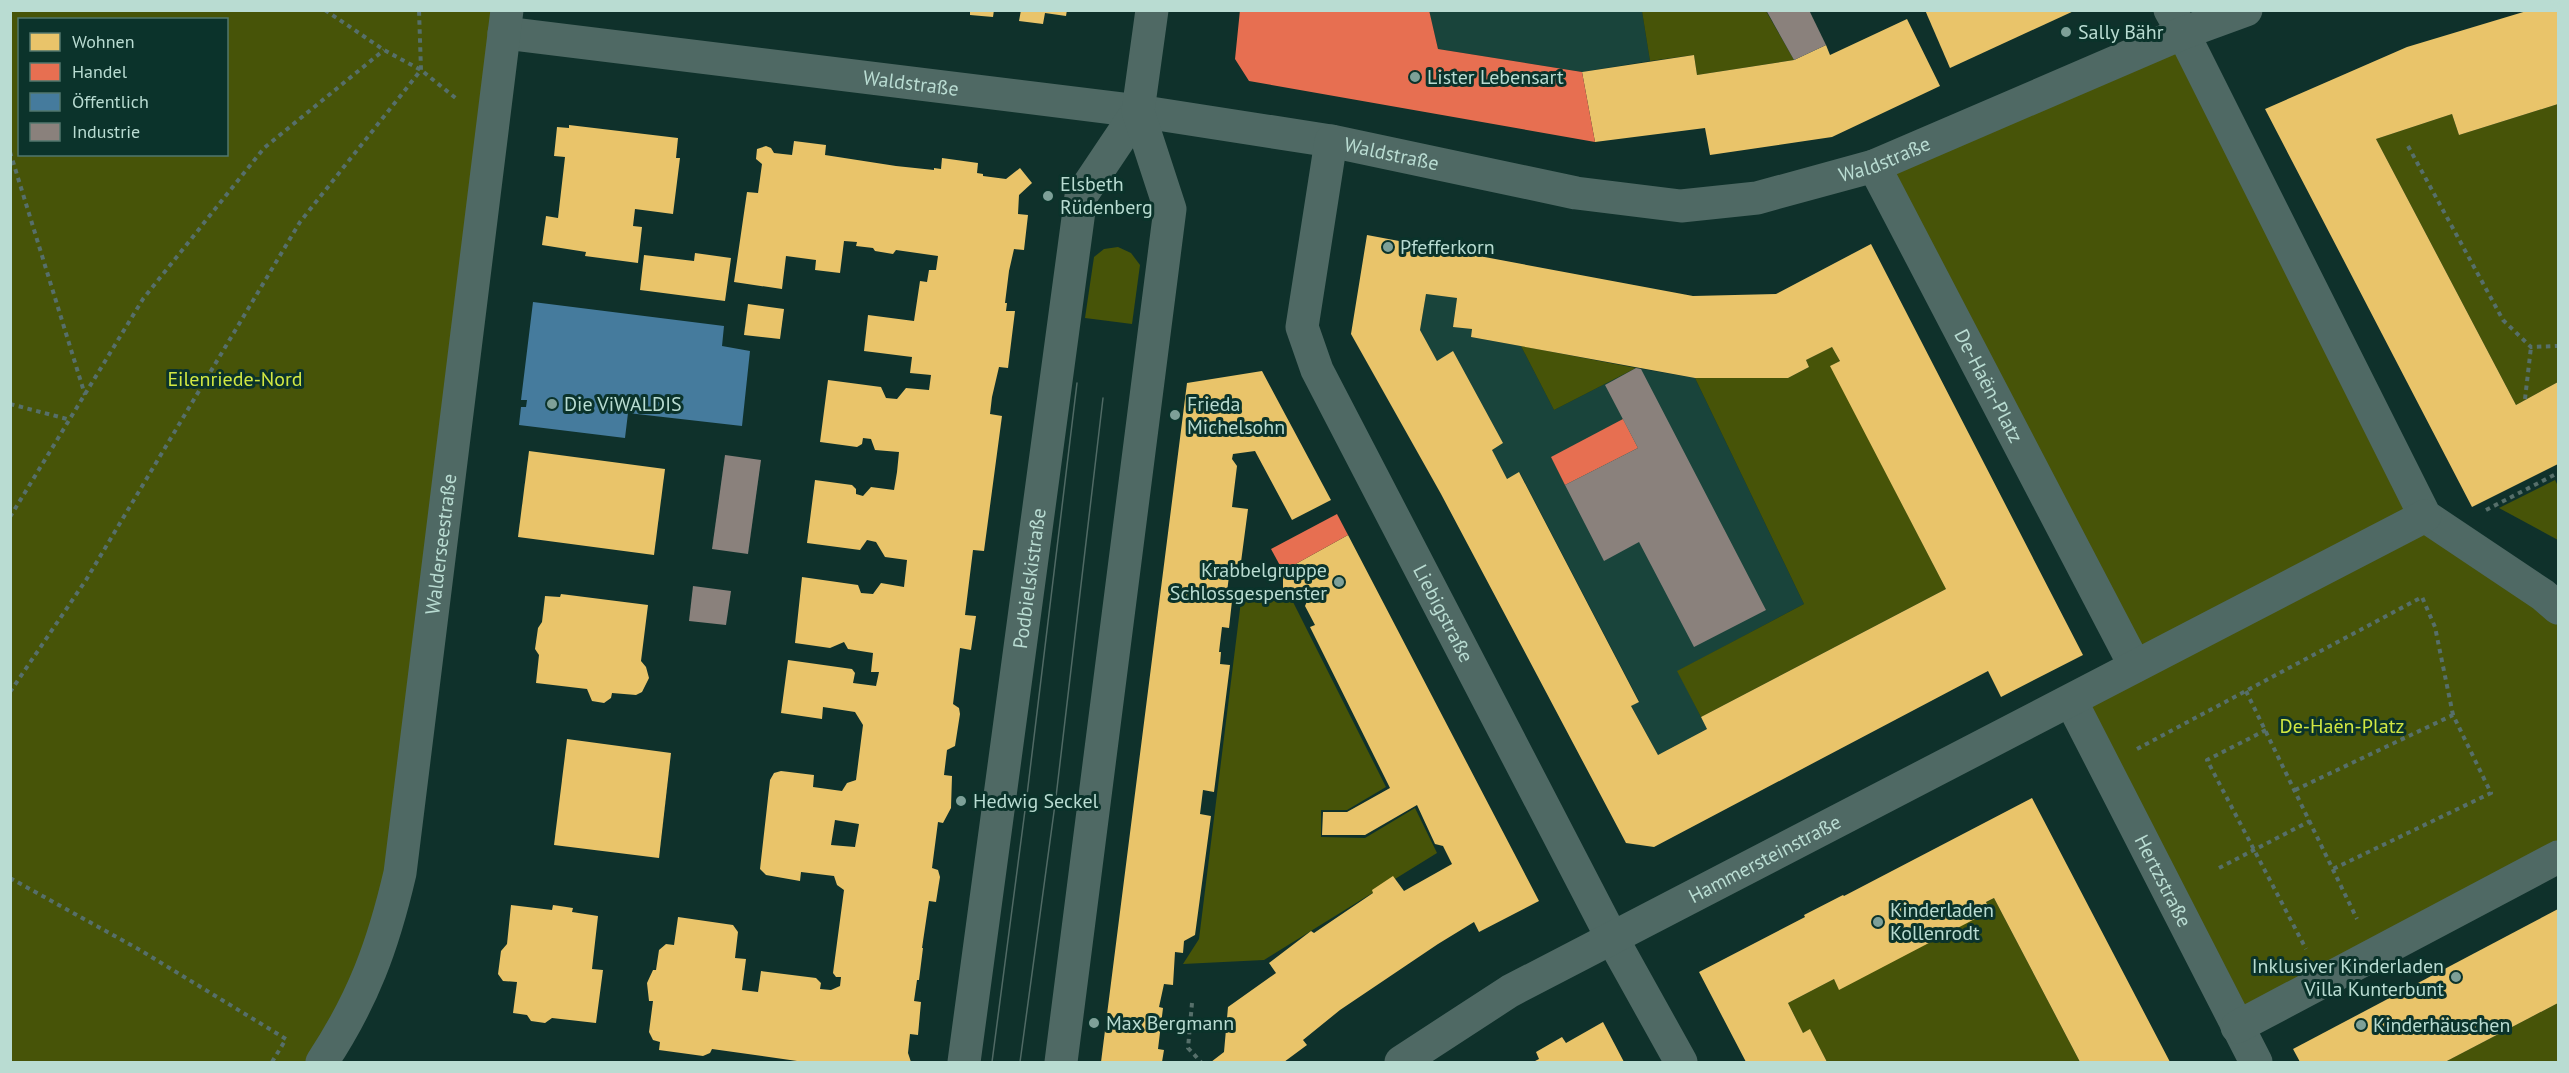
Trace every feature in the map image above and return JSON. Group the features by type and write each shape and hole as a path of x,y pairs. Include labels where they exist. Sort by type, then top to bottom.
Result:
{"street":[{"name":"Podbielskistraße","path":"964,1062 1081,196 1138,111 1152,10"},
{"name":"Waldstraße","path":"505,22 1138,111 1331,141 1576,193 1681,206 1757,198 1874,166 2176,22 2246,10"},
{"name":"Walderseestraße","path":"333,1059 366,985 386,931 400,873 505,22"},
{"path":"2176,22 2435,524 2559,608"},
{"name":"Podbielskistraße","path":"1061,1062 1170,209 1138,111"},
{"name":"Liebigstraße","path":"1331,141 1302,327 1317,370 1612,938 1681,1062"},
{"name":"De-Haën-Platz","path":"1874,166 2135,666"},
{"path":"2135,666 2435,524"},
{"name":"Hammersteinstraße","path":"1401,1062 1510,991 2135,666"},
{"name":"Hertzstraße","path":"2071,701 2256,1062"},
{"path":"2237,1027 2559,856"}],"path":[{"path":"325,10 384,50 421,70 462,103 493,108"},
{"path":"10,692 86,580 300,222 421,70 419,10"},
{"path":"10,517 143,299 264,148 384,50"},
{"path":"2408,146 2503,320 2531,347 2559,346"},
{"path":"10,152 85,395"},
{"path":"2525,399 2531,347"},
{"path":"10,404 71,420"},
{"path":"2435,524 2559,473"},
{"path":"2104,766 2422,597 2435,627 2453,715 2491,793 2333,869"},
{"path":"2246,691 2373,955"},
{"path":"2295,790 2453,715"},
{"path":"2266,730 2208,760 2322,982"},
{"path":"2219,868 2310,821"},
{"path":"10,878 140,950 286,1039 272,1062"},
{"path":"1192,1003 1188,1048 1201,1062"}],"shaded area":[{"path":"1429,11 1642,11 1650,61 1582,72 1438,49"},
{"path":"1426,294 1457,298 1453,326 1472,329 1471,337 1521,346 1554,410 1636,368 1695,378 1804,604 1678,671 1707,729 1658,755 1631,706 1639,701 1520,473 1507,479 1492,450 1503,443 1437,361 1420,330"}],"green space":[{"name":"Eilenriede-Nord","path":"10,11 507,11 400,873 322,1062 11,1062"},
{"path":"1642,11 1766,11 1794,60 1697,75 1694,55 1650,61"},
{"name":"De-Haën-Platz","path":"2183,33 2425,516 2558,608 2558,857 2237,1027 2071,701 2135,666 1874,166"},
{"path":"2558,104 2558,382 2516,405 2376,139 2452,114 2459,135"},
{"path":"1118,247 1131,253 1140,265 1132,324 1085,318 1094,257 1104,249"},
{"path":"1521,346 1636,368 1554,410"},
{"path":"1832,347 1840,361 1831,366 1946,589 1701,717 1677,671 1804,604 1695,378 1788,378 1809,367 1806,360"},
{"path":"2555,480 2558,486 2558,540 2499,508"},
{"path":"1242,593 1291,598 1386,787 1347,810 1321,810 1321,837 1365,838 1415,808 1437,853 1264,960 1183,964 1199,939"},
{"path":"1994,898 2080,1062 1827,1062 1810,1030 1803,1033 1788,1003 1834,979 1839,989"},
{"path":"2558,1003 2558,1062 2445,1062"}],"building: Wohnen":[{"path":"970,10 994,10 993,17 970,15"},
{"path":"1021,10 1067,10 1066,16 1045,13 1043,24 1019,21"},
{"path":"1925,10 2076,10 1950,68"},
{"path":"2530,10 2558,10 2558,104 2459,135 2452,114 2376,139 2516,405 2558,382 2558,464 2472,507 2265,109 2407,47"},
{"path":"1907,19 1940,86 1832,137 1710,155 1705,128 1595,142 1582,72 1694,55 1697,75 1794,60 1826,45 1830,55"},
{"path":"569,125 678,138 676,158 680,158 673,214 635,209 633,226 642,227 638,263 585,256 586,252 542,245 546,216 558,218 565,157 554,156 557,127 569,128"},
{"path":"794,141 826,145 825,155 896,166 941,169 942,158 978,163 977,173 1006,179 1020,168 1032,183 1019,195 1018,214 1028,215 1024,250 1014,249 1009,271 1006,311 1015,311 1008,368 999,367 992,397 990,414 1002,416 984,551 973,550 965,615 976,616 971,650 960,648 953,704 959,708 960,714 955,746 947,750 944,775 952,776 951,808 943,823 938,822 932,868 938,870 940,877 936,902 929,901 919,980 917,980 914,1001 921,1002 918,1035 910,1034 908,1053 911,1062 797,1061 712,1049 710,1053 703,1056 659,1050 660,1042 653,1040 649,1032 653,1001 649,1001 647,983 653,970 656,970 659,950 666,944 674,945 678,917 733,925 738,932 735,958 746,959 742,990 758,992 761,971 816,978 821,983 820,989 831,990 840,986 841,977 836,977 833,973 844,890 837,885 834,876 801,872 800,881 766,875 760,869 770,780 774,773 781,771 814,775 813,787 842,791 847,783 856,780 863,725 855,712 823,707 822,719 781,713 788,660 852,669 855,673 853,683 876,686 879,672 871,672 873,653 848,649 844,642 830,648 795,643 802,577 858,585 861,593 873,594 881,583 904,587 907,560 885,557 876,542 867,540 860,550 807,543 815,480 852,485 856,489 856,494 863,496 871,487 894,490 897,472 899,452 875,450 871,439 863,438 862,444 857,447 820,442 828,380 881,387 886,398 897,399 906,388 929,390 931,375 910,373 912,357 864,351 868,315 914,321 920,281 927,282 929,270 936,270 938,256 896,250 893,254 856,246 857,242 844,241 840,273 815,270 816,260 786,256 782,289 734,282 747,192 758,193 762,164 756,159 757,149 766,146 774,153 792,155","holes":["835,820 859,824 855,847 831,845"]},
{"path":"1367,235 1693,296 1776,294 1871,244 2083,655 2001,697 1988,671 1654,847 1626,843 1441,494 1351,334","holes":["1426,294 1457,298 1453,327 1472,329 1471,337 1695,378 1788,378 1809,367 1806,360 1832,347 1840,361 1830,366 1946,589 1701,717 1707,729 1658,755 1631,706 1639,702 1519,472 1507,479 1492,450 1503,443 1453,351 1437,361 1420,330"]},
{"path":"695,253 731,258 725,301 640,290 644,255 694,261"},
{"path":"748,304 784,309 780,339 744,335"},
{"path":"1262,371 1331,500 1292,520 1255,451 1233,454 1232,459 1237,466 1232,507 1248,509 1241,562 1238,561 1235,577 1229,576 1226,600 1232,601 1229,628 1222,627 1220,664 1230,665 1214,792 1203,790 1200,814 1211,816 1195,935 1184,941 1183,953 1175,952 1173,985 1164,984 1159,1007 1163,1008 1158,1049 1164,1050 1162,1062 1101,1062 1187,383"},
{"path":"529,451 665,469 654,555 518,537"},
{"path":"1348,535 1539,901 1479,932 1474,922 1438,944 1340,1010 1303,1040 1307,1045 1284,1062 1211,1062 1224,1052 1228,1007 1276,973 1269,963 1311,931 1314,933 1373,893 1372,890 1393,876 1404,891 1452,864 1443,846 1435,844 1417,805 1365,835 1322,835 1323,812 1347,812 1390,788 1310,627 1315,625 1305,606 1308,599 1304,591 1283,592 1283,571"},
{"path":"561,594 648,605 641,661 646,667 649,678 642,692 636,695 612,693 611,698 604,703 592,701 587,689 536,683 539,655 535,649 538,628 542,622 545,596 560,597"},
{"path":"567,739 671,753 659,858 554,845"},
{"path":"2032,798 2170,1062 2080,1062 1994,898 1986,902 1990,911 1839,990 1834,979 1788,1003 1803,1033 1810,1029 1827,1062 1746,1062 1699,972 1805,917 1804,915"},
{"path":"511,905 552,910 553,905 573,908 572,912 598,916 592,969 603,970 596,1023 552,1018 545,1023 531,1021 527,1015 513,1013 517,982 503,981 498,974 501,951 507,944"},
{"path":"2558,909 2558,1003 2445,1062 2300,1062 2293,1049"},
{"path":"1603,1022 1624,1062 1533,1062 1539,1059 1536,1052 1562,1037 1566,1043"}],"building: Handel":[{"name":"Lister Lebensart","path":"1240,10 1429,10 1438,49 1582,72 1595,142 1249,81 1235,59"},
{"path":"1623,419 1638,448 1565,485 1551,457"},
{"path":"1337,514 1348,535 1283,571 1271,549"}],"building: Öffentlich":[{"path":"533,302 724,326 722,346 750,351 742,426 628,413 625,438 519,425 521,407 526,407 527,400 521,400"}],"building: Industrie":[{"path":"1766,10 1809,10 1826,45 1794,60"},
{"path":"1636,368 1641,369 1766,610 1694,647 1639,542 1604,561 1565,485 1638,448 1605,385"},
{"path":"725,455 761,460 748,554 712,549"},
{"path":"693,586 731,591 726,625 689,621"}],"tram line":[{"path":"992,1062 1077,383"},
{"path":"1020,1062 1056,797 1103,398"}],"place":[{"name":"Sally Bähr","path":"2066,32"},
{"name":"Lister Lebensart","path":"1415,77"},
{"name":"Elsbeth Rüdenberg","path":"1048,196"},
{"name":"Pfefferkorn","path":"1388,247"},
{"name":"Die ViWALDIS","path":"552,404"},
{"name":"Frieda Michelsohn","path":"1175,415"},
{"name":"Krabbelgruppe Schlossgespenster","path":"1339,582"},
{"name":"Hedwig Seckel","path":"961,801"},
{"name":"Kinderladen Kollenrodt","path":"1878,922"},
{"name":"Inklusiver Kinderladen Villa Kunterbunt","path":"2456,977"},
{"name":"Max Bergmann","path":"1094,1023"},
{"name":"Kinderhäuschen","path":"2361,1025"}]}
